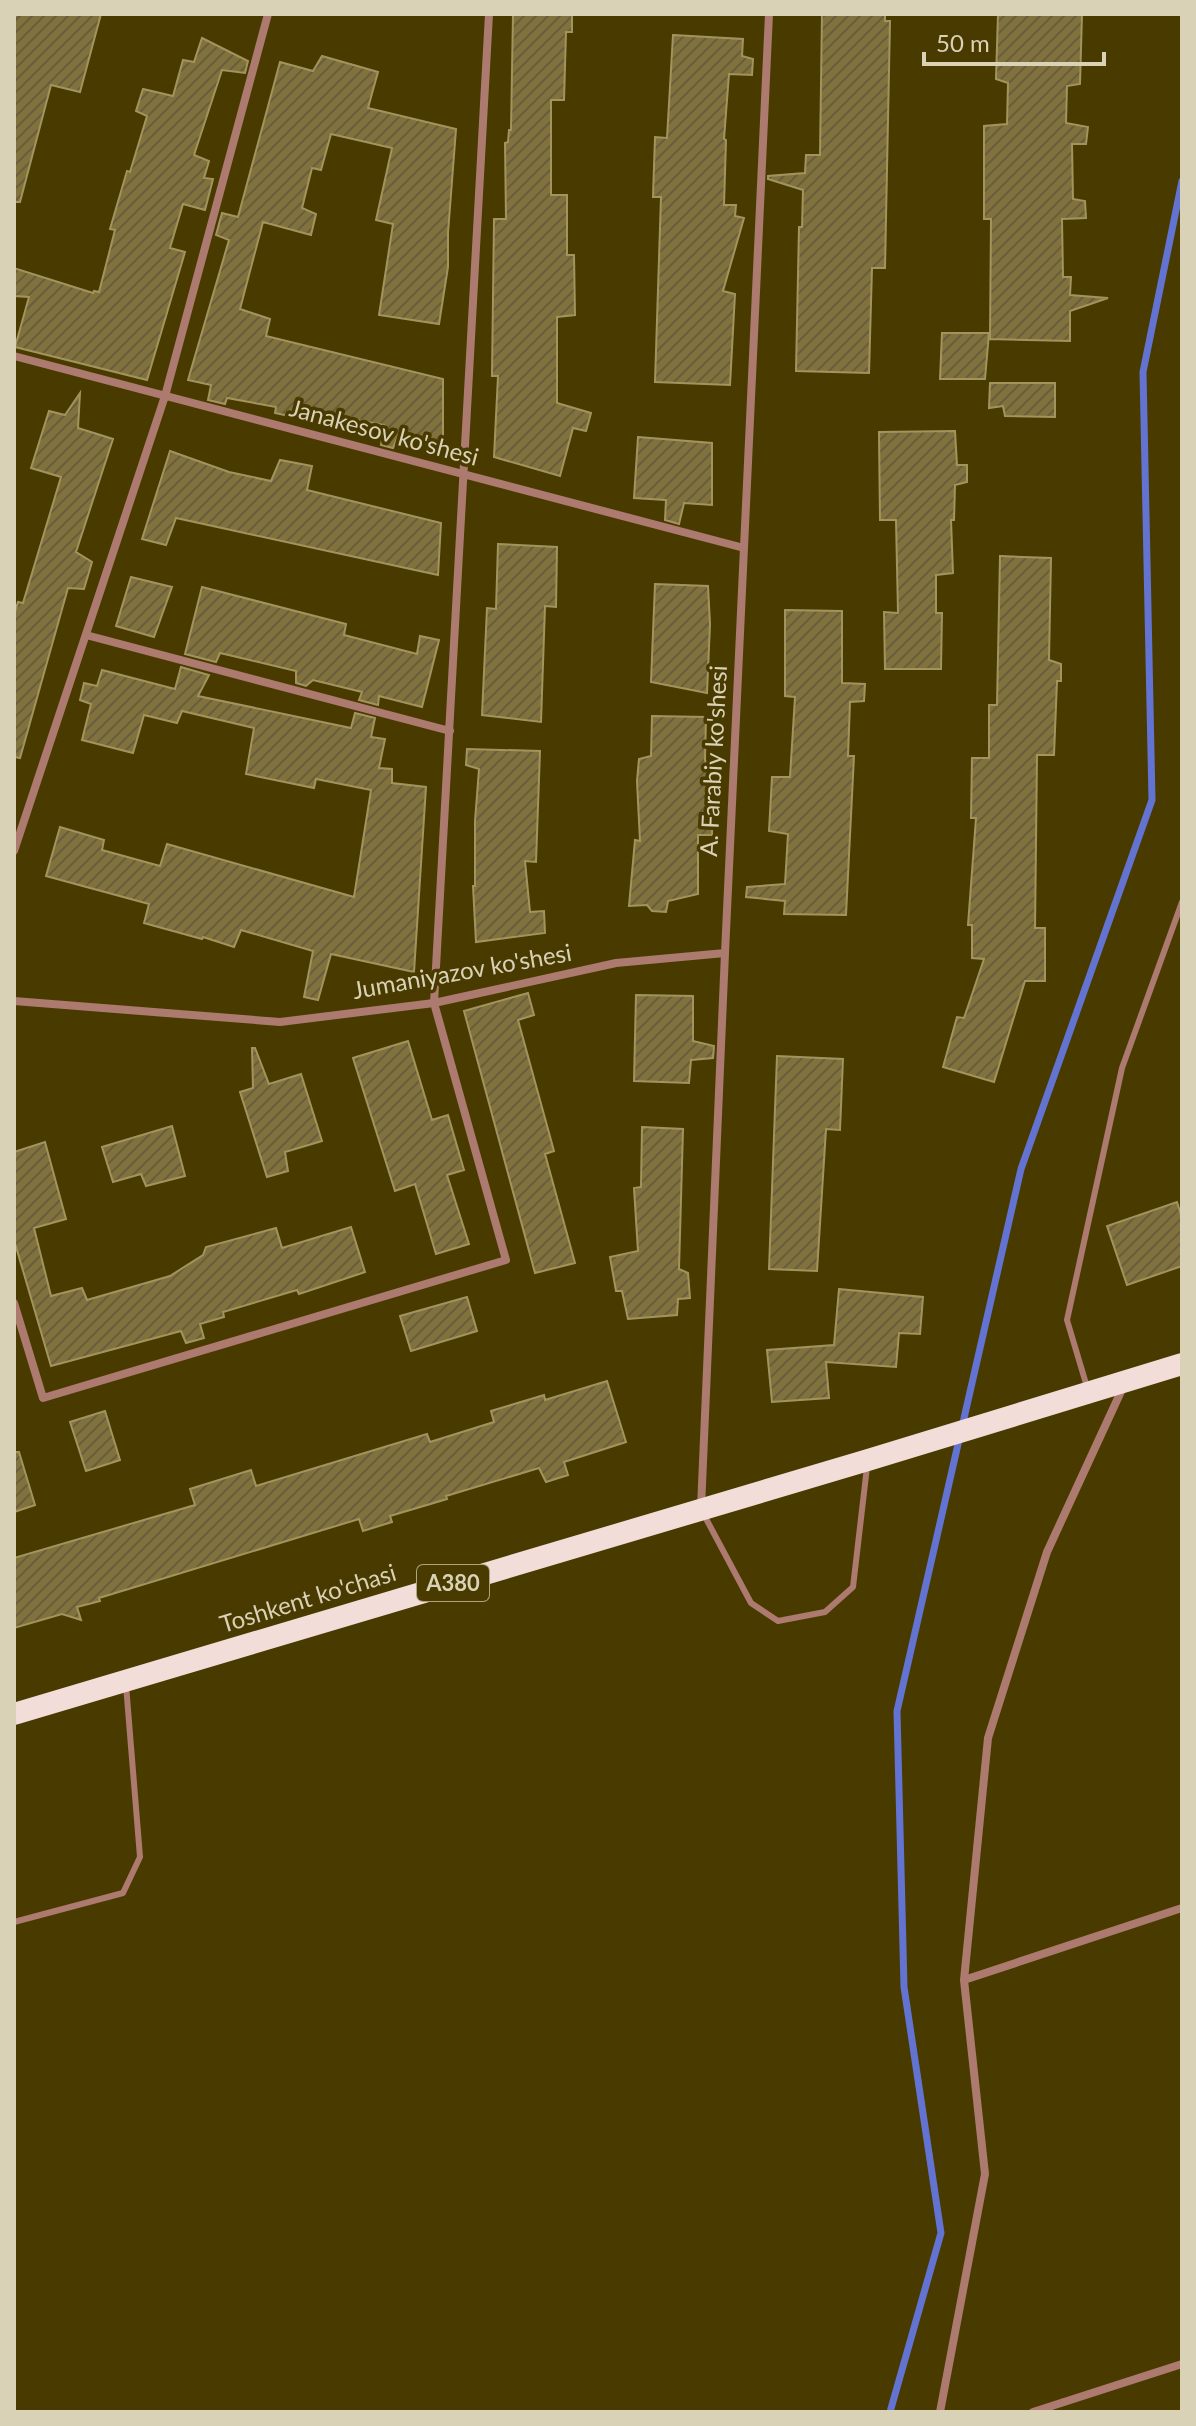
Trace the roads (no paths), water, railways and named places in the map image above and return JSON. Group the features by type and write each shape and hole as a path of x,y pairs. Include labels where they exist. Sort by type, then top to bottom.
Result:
{"highway":[{"name":"A380","path":"1089,1393 1182,1364"},
{"name":"Toshkent ko'chasi","path":"14,1714 1089,1393"}],"street":[{"path":"14,851 165,396 268,14"},
{"path":"14,1303 43,1398 506,1260 434,1003 489,14"},
{"name":"A. Farabiy ko'shesi","path":"701,1509 769,14"},
{"name":"Janakesov ko'shesi","path":"14,356 744,548"},
{"path":"86,635 450,731"},
{"name":"Jumaniyazov ko'shesi","path":"14,1001 280,1022 434,1003 616,963 725,953"},
{"path":"940,2412 985,2174 964,1980 988,1738 1047,1552 1126,1381"},
{"path":"964,1980 1182,1908"},
{"path":"1033,2412 1182,2364"}],"lane":[{"path":"1089,1393 1067,1320 1122,1068 1182,902"},
{"path":"701,1509 751,1603 778,1621 825,1612 853,1587 868,1460"},
{"path":"14,1922 123,1893 140,1857 125,1681"}],"waterway":[{"path":"890,2412 941,2233 904,1987 897,1711 1021,1169 1152,800 1143,372 1182,181"}]}
